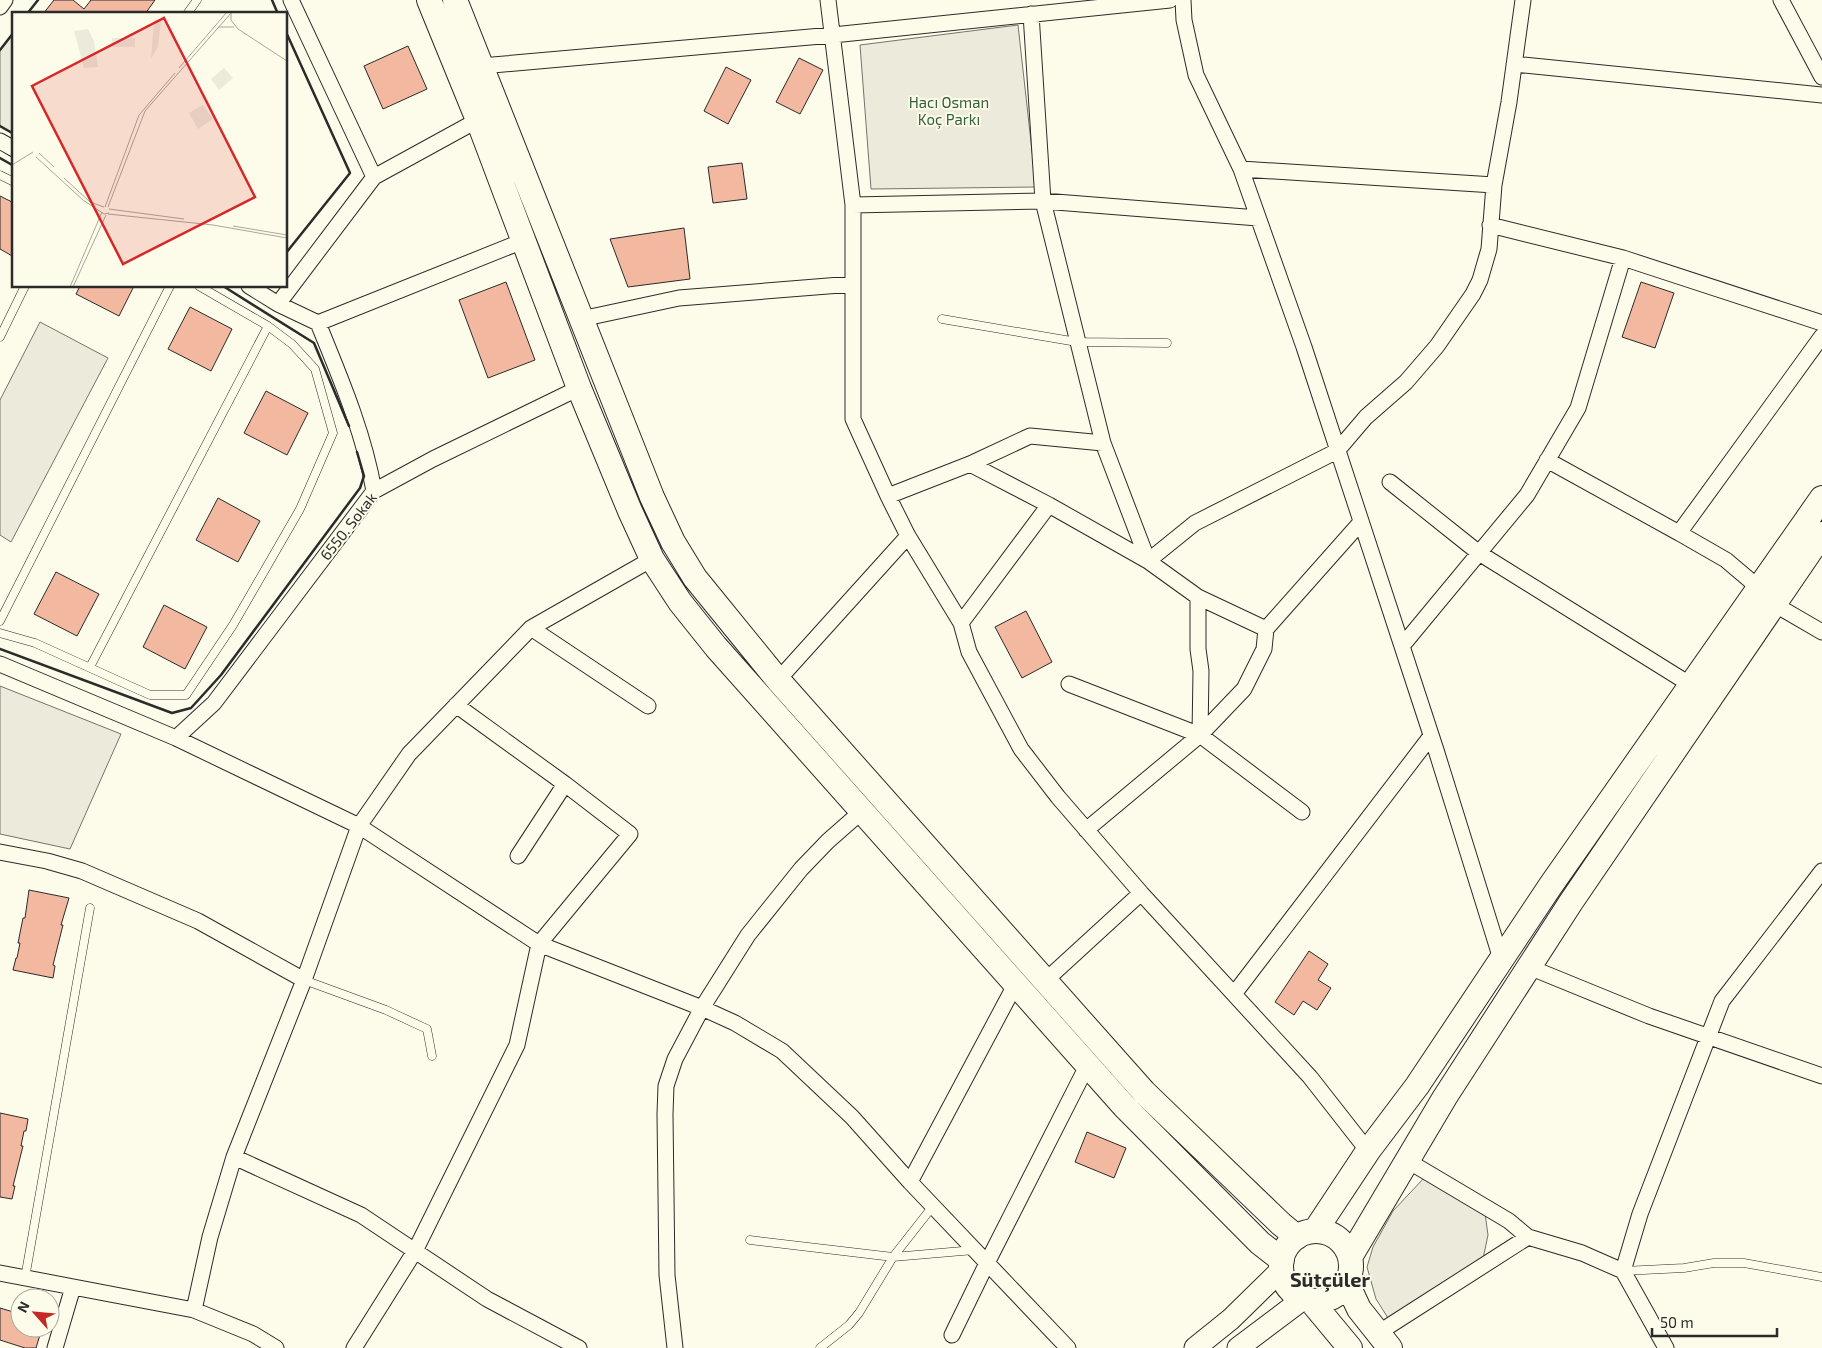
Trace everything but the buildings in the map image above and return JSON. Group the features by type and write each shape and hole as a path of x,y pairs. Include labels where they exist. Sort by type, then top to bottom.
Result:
{"main road":[{"path":"429,0 478,120 579,388 630,511 652,559 680,602 716,647 1087,1066 1124,1106 1282,1265"},
{"path":"455,0 652,497 673,542 695,578 778,680 1144,1092 1281,1224 1306,1234 1333,1236 1347,1249 1352,1267 1347,1283 1336,1296 1328,1300 1307,1300 1238,1348"},
{"path":"1350,1257 1446,1097 1767,596 1822,498"},
{"path":"1350,1348 1307,1300 1288,1288 1282,1265 1285,1251 1306,1234 1417,1086 1551,884 1690,685 1822,534"},
{"path":"1195,1348 1231,1319 1282,1265"},
{"path":"1347,1283 1359,1309 1384,1340"}],"street":[{"path":"0,7 5,0"},
{"path":"291,0 374,177"},
{"path":"828,0 853,205 852,419 888,496 908,536 961,623 969,652 1021,749 1086,830 1310,1077 1368,1151"},
{"path":"481,66 833,35 1170,0"},
{"path":"1183,0 1184,20 1196,75 1241,169 1304,347 1431,736 1501,959"},
{"path":"1148,561 1195,523 1337,451 1366,417 1406,382 1431,353 1473,294 1480,280 1489,249 1494,185 1523,0"},
{"path":"1782,0 1822,77"},
{"path":"1031,14 1042,201 1103,443 1148,561"},
{"path":"1514,64 1822,95"},
{"path":"278,304 374,177 478,120"},
{"path":"0,140 12,148"},
{"path":"1241,169 1494,185"},
{"path":"853,205 1042,201 1258,218"},
{"path":"1490,225 1623,258 1822,323"},
{"path":"318,323 523,241"},
{"path":"1402,646 1527,495 1578,408 1623,258"},
{"path":"581,319 679,298 854,284"},
{"path":"251,288 278,304 318,323 341,379 367,458 374,491"},
{"path":"1679,533 1822,336"},
{"name":"6550. Sokak","path":"176,738 214,703 374,491 433,459 579,388"},
{"path":"888,496 970,464 1030,436 1103,443"},
{"path":"1547,460 1726,560 1767,596 1822,632"},
{"path":"970,464 1049,504 1148,561 1198,597 1266,629"},
{"path":"1390,482 1479,552 1690,685"},
{"path":"961,623 1049,504"},
{"path":"1086,830 1200,735 1244,689 1264,649 1266,629 1361,522"},
{"path":"778,680 908,536"},
{"path":"194,1310 210,1237 234,1157 304,980 359,826 409,754 530,628 652,559"},
{"path":"1198,597 1198,649 1201,671 1200,735"},
{"path":"530,628 648,706"},
{"path":"0,664 176,738 359,826 539,944 735,1022 782,1051 852,1117 910,1182 1068,1348"},
{"path":"1069,684 1200,735 1302,812"},
{"path":"354,1348 415,1251 517,1045 539,944 630,834 456,705"},
{"path":"1234,994 1431,736"},
{"path":"518,856 565,784"},
{"path":"675,1348 666,1275 666,1086 674,1059 702,1008 748,935 801,870 828,841 861,812"},
{"path":"0,852 46,861 82,871 198,921 304,980"},
{"path":"1623,1271 1640,1214 1722,1001 1822,871"},
{"path":"1045,981 1141,892"},
{"path":"1529,967 1611,1002 1708,1038 1822,1076"},
{"path":"910,1182 1015,985"},
{"path":"952,1335 1087,1066"},
{"path":"234,1157 361,1214 487,1299 579,1348"},
{"path":"1408,1161 1509,1221 1528,1236 1582,1253 1623,1271 1666,1348"},
{"path":"1384,1340 1528,1236"},
{"path":"0,1273 194,1310 251,1341 276,1348"},
{"path":"56,1348 73,1287"}],"lane":[{"path":"188,12 197,0"},
{"path":"0,175 12,181"},
{"path":"0,337 24,288"},
{"path":"0,621 169,288"},
{"path":"0,634 35,643 150,695 186,695 232,625 300,509 333,433 315,369 292,344 268,326 202,288"},
{"path":"942,319 1077,342 1167,343"},
{"path":"90,667 268,326"},
{"path":"25,1278 90,908"},
{"path":"304,980 386,1010 428,1029 432,1056"},
{"path":"820,1348 854,1319 893,1257 934,1206"},
{"path":"750,1240 893,1257 975,1250"},
{"path":"1623,1271 1684,1268 1714,1263 1744,1263 1822,1276"}],"green space":[{"name":"Hacı Osman Koç Parkı","path":"1018,25 1036,187 871,189 860,45"},
{"path":"12,37 12,133 0,126 0,50"},
{"path":"40,322 108,358 11,542 0,535 0,400"},
{"path":"0,686 121,734 70,849 0,834"},
{"path":"1424,1178 1485,1213 1488,1235 1483,1259 1388,1318 1376,1299 1367,1267 1373,1247 1393,1211"}],"wall":[{"path":"29,12 38,0"},
{"path":"272,0 277,12"},
{"path":"0,50 12,35"},
{"path":"288,36 350,173 288,250"},
{"path":"0,126 12,133"},
{"path":"0,158 12,165"},
{"path":"226,288 314,343 349,426"},
{"path":"0,649 172,713 191,708 221,675 360,488 364,476 357,452"}],"district":[{"name":"Sütçüler","path":"1330,1279"}]}
